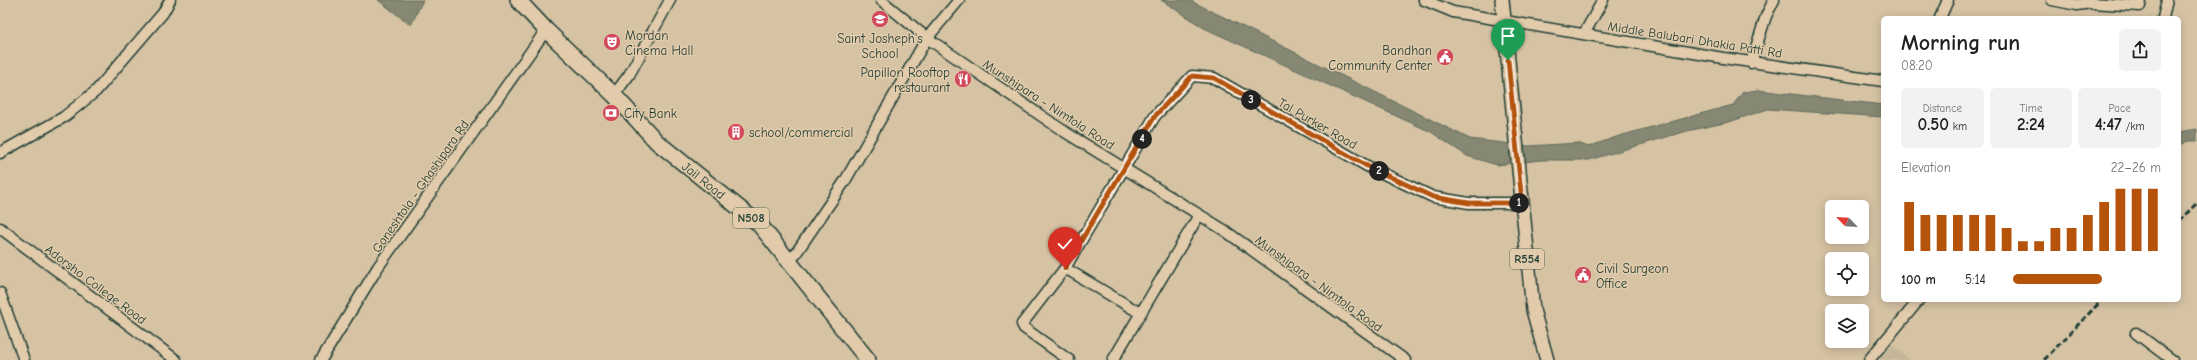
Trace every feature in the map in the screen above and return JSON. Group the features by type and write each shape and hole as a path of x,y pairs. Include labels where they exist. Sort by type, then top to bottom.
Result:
{"highway":[{"name":"N508","path":"518,0 546,30 614,95"},
{"name":"Jail Road","path":"614,95 657,142 759,224 868,360"}],"main road":[{"name":"R554","path":"1502,0 1517,168 1533,310 1544,356"}],"street":[{"path":"0,153 64,117 96,91 163,13 170,0"},
{"path":"614,95 629,75 670,0"},
{"name":"Munshipara - Nimtola Road","path":"881,0 927,38 1065,132 1224,230 1405,360"},
{"path":"790,262 845,181 927,38 959,0"},
{"name":"Middle Balubari Dhakia Patti Rd","path":"1424,0 1453,12 1751,63 1881,81"},
{"path":"1584,34 1603,0"},
{"path":"1751,63 1766,16 1774,0"},
{"path":"1941,16 1948,0"},
{"path":"2052,0 2077,5 2091,3 2140,6 2141,0"},
{"path":"2163,16 2167,0"},
{"name":"Goneshtola - Ghashipara Rd","path":"321,360 378,267 546,30"},
{"name":"Tal Purker Road","path":"1124,168 1155,116 1192,76 1214,78 1367,166 1433,197 1469,203 1522,203"},
{"path":"1069,360 1024,328 1022,324 1065,268 1124,168"},
{"path":"1113,360 1199,214"},
{"name":"Adorsho College Road","path":"0,228 176,360"},
{"path":"1065,268 1140,313"},
{"path":"0,293 24,360"},
{"path":"1869,360 1917,302"},
{"path":"2136,333 2172,360"}],"shaded area":[{"path":"378,0 423,0 411,25"},
{"path":"1161,0 1189,0 1470,139 1528,146 1578,143 1588,147 1619,136 1733,105 1743,92 1758,90 1881,105 1881,117 1768,109 1729,122 1687,131 1589,160 1541,160 1497,165 1467,156 1431,132 1204,28"},
{"path":"2197,129 2197,141 2188,141 2181,144 2181,132"},
{"path":"1890,343 1910,360 1876,360"}],"railway":[{"path":"2181,219 2197,203"},
{"path":"2044,360 2100,302"}],"place":[{"name":"Saint Josheph's School","path":"880,19"},
{"name":"Mordan Cinema Hall","path":"612,42"},
{"name":"Bandhan Community Center","path":"1445,57"},
{"name":"Papillon Rooftop restaurant","path":"963,79"},
{"name":"City Bank","path":"611,113"},
{"name":"school/commercial","path":"736,132"},
{"name":"Civil Surgeon Office","path":"1583,275"}],"route":[{"path":"1065,268 1155,116 1192,76 1214,78 1288,122 1367,166 1433,197 1469,203 1522,203 1517,168 1508,60"}]}
